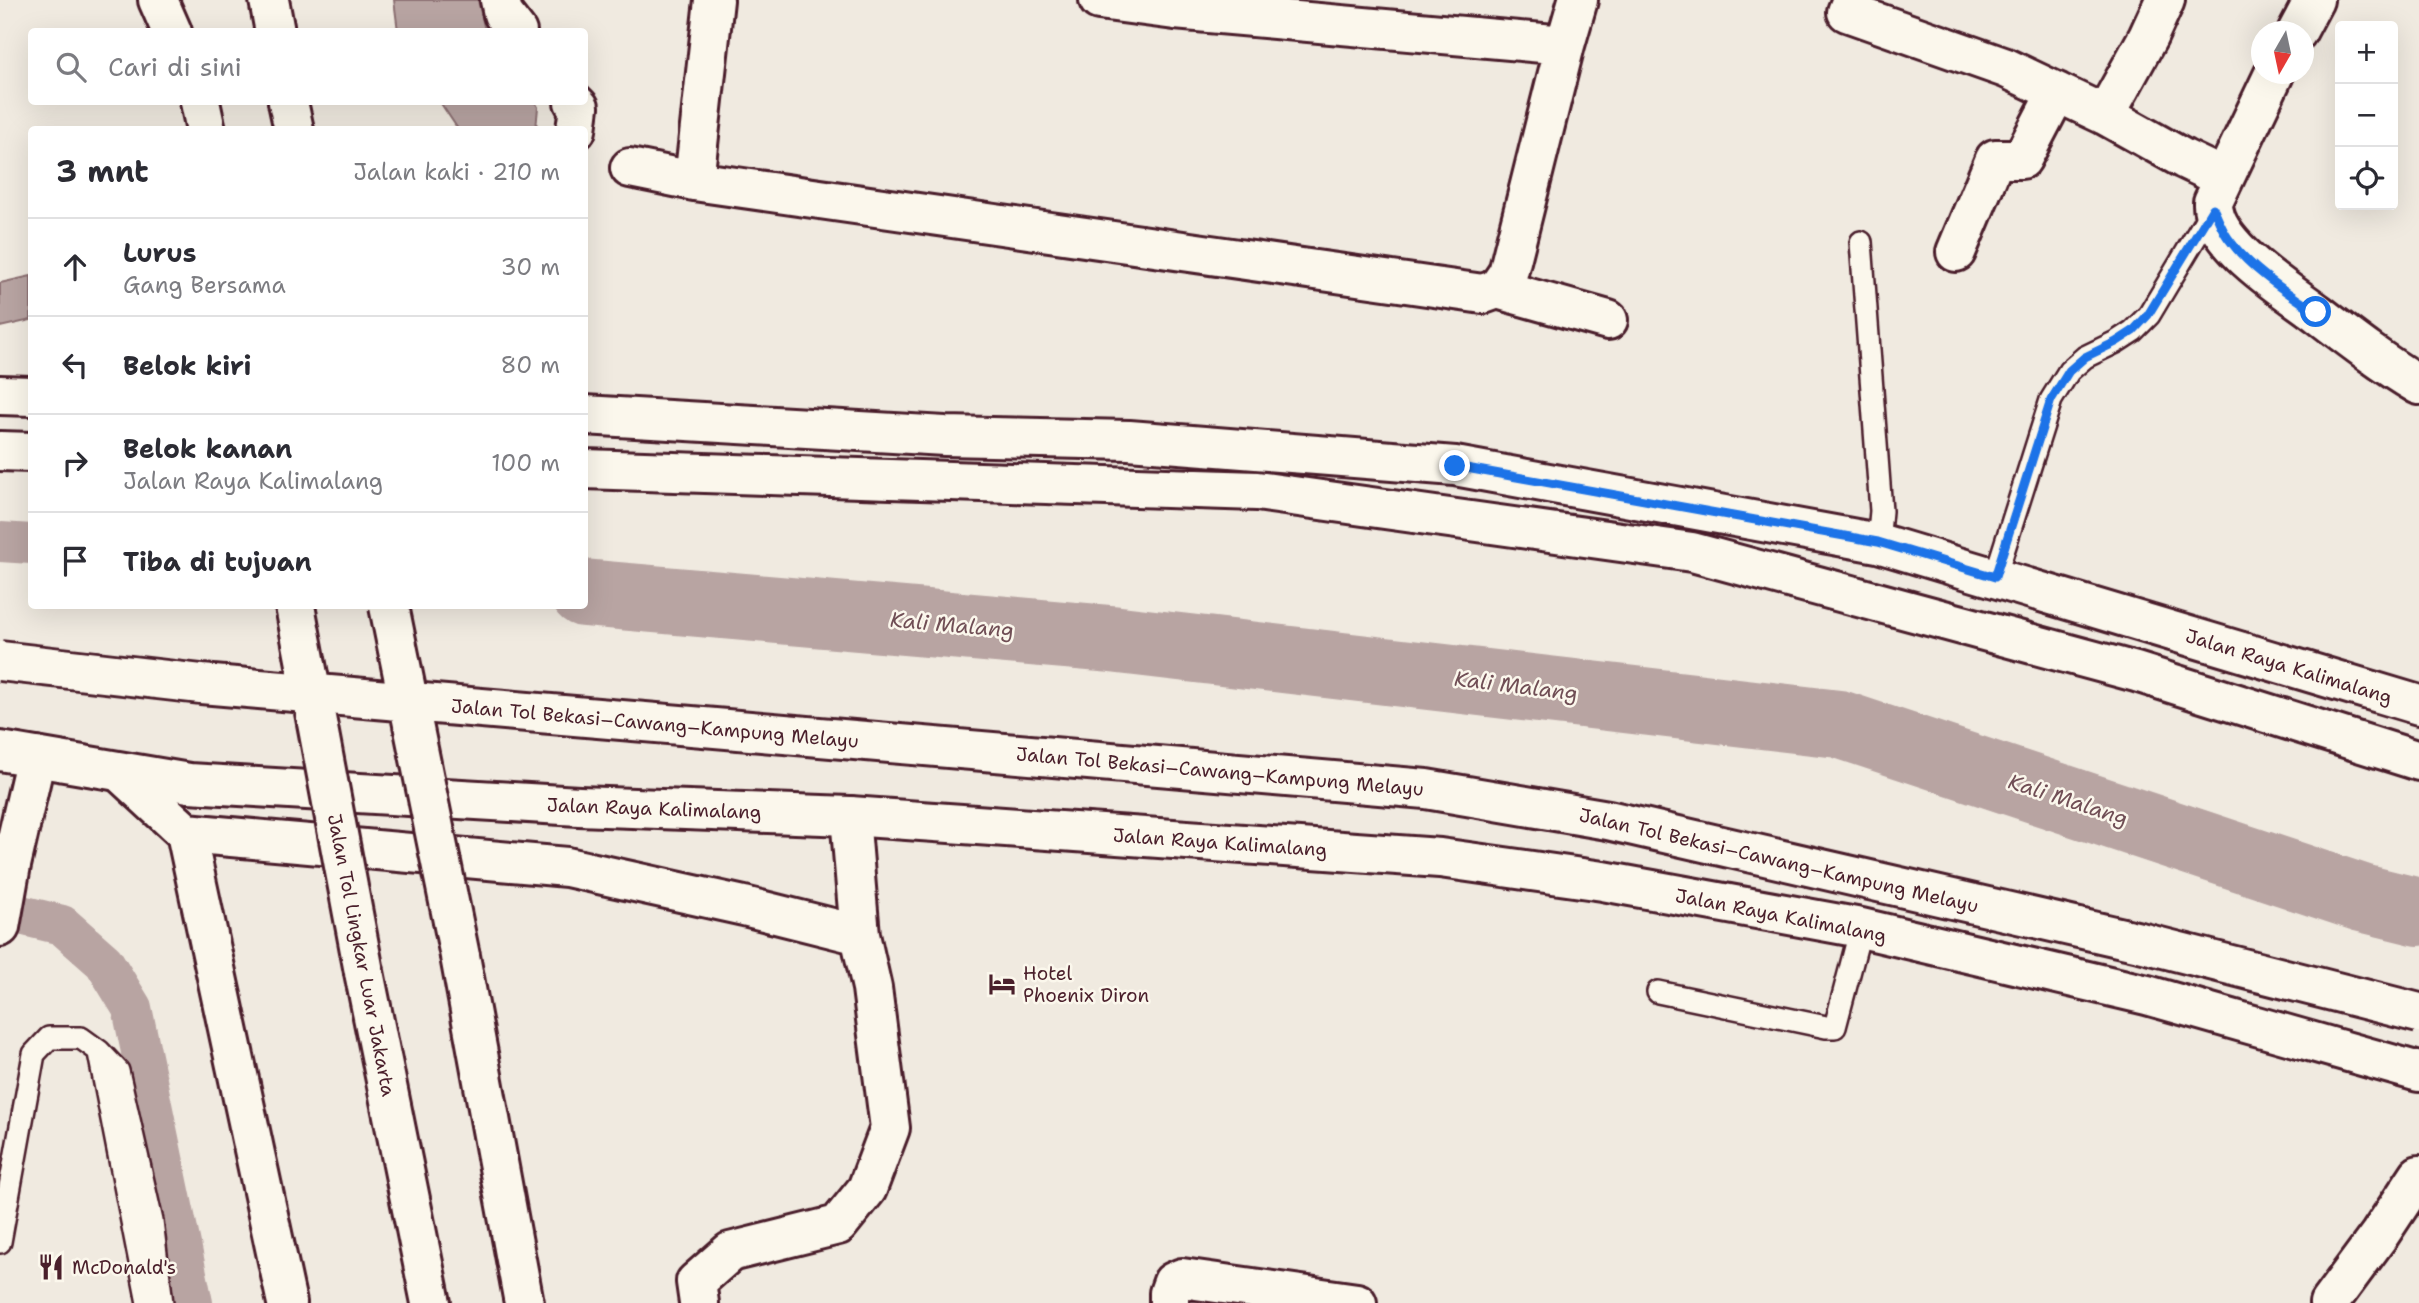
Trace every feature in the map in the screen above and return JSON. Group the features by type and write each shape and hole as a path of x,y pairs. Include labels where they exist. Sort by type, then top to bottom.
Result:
{"main road":[{"path":"158,0 170,28"},
{"path":"180,0 186,28"},
{"path":"269,0 274,28"},
{"path":"500,0 503,14 514,28"},
{"path":"694,181 714,0"},
{"path":"1099,0 1189,12 1565,46"},
{"path":"1497,289 1508,273 1578,0"},
{"path":"1852,0 1847,12 2006,68 2105,115 2184,159 2219,204 2230,241 2271,282 2316,312 2385,365 2419,385"},
{"path":"2105,115 2165,0"},
{"path":"2303,21 2314,0"},
{"path":"2219,204 2270,84"},
{"path":"1956,252 1994,159 2022,159 2057,92"},
{"path":"201,105 204,126"},
{"path":"289,105 293,126"},
{"path":"577,105 577,126"},
{"path":"630,168 694,181 1483,294 1497,289 1608,320"},
{"path":"0,395 28,396"},
{"name":"Jalan Raya Kalimalang","path":"588,415 945,436 1129,440 1455,466 1878,542 2419,705"},
{"path":"0,451 28,452"},
{"path":"588,469 1257,491 1692,552 2136,672 2419,761"},
{"name":"Jalan Tol Lingkar Luar Jakarta","path":"296,609 429,1297"},
{"path":"390,609 460,956 524,1303"},
{"name":"Jalan Tol Bekasi–Cawang–Kampung Melayu","path":"0,661 242,688 1426,789 1608,820 2140,942 2419,1013"},
{"path":"0,927 11,865 18,754"},
{"name":"Jalan Raya Kalimalang","path":"18,754 190,783 579,806 850,816 1440,858 1603,881 1861,928 2147,995 2409,1062"},
{"path":"120,772 186,833 287,1303"},
{"path":"699,1303 696,1282 730,1252 838,1225 867,1189 890,1128 872,988 860,935 850,816"},
{"path":"186,833 567,867 860,935"},
{"path":"2329,1303 2419,1175"},
{"path":"1168,1303 1173,1282 1182,1278 1357,1303"}],"lane":[{"path":"1995,577 2051,400 2069,371 2085,357 2133,331 2148,315 2219,204"},
{"path":"1861,242 1881,511 1878,542"},
{"path":"1658,992 1835,1027 1861,928"},
{"path":"0,1242 34,1054 49,1038 81,1038 99,1051 118,1071 152,1221 162,1303"},
{"path":"99,1051 148,1303"}],"shaded area":[{"path":"394,0 478,0 484,28 398,28"},
{"path":"442,105 538,107 536,126 456,126"},
{"path":"28,277 28,321 0,327 0,283"}],"waterway":[{"name":"Kali Malang","path":"0,542 28,544"},
{"name":"Kali Malang","path":"588,593 1111,639 1839,724 2362,898 2419,912"},
{"path":"0,910 62,925 104,962 132,1008 193,1303"}],"place":[{"name":"Hotel Phoenix Diron","path":"1002,984"},
{"name":"McDonald's","path":"51,1267"}],"route":[{"path":"1455,466 1878,542 1995,577 2051,400 2069,371 2085,357 2133,331 2148,315 2213,208 2230,241 2271,282 2316,312"}]}
